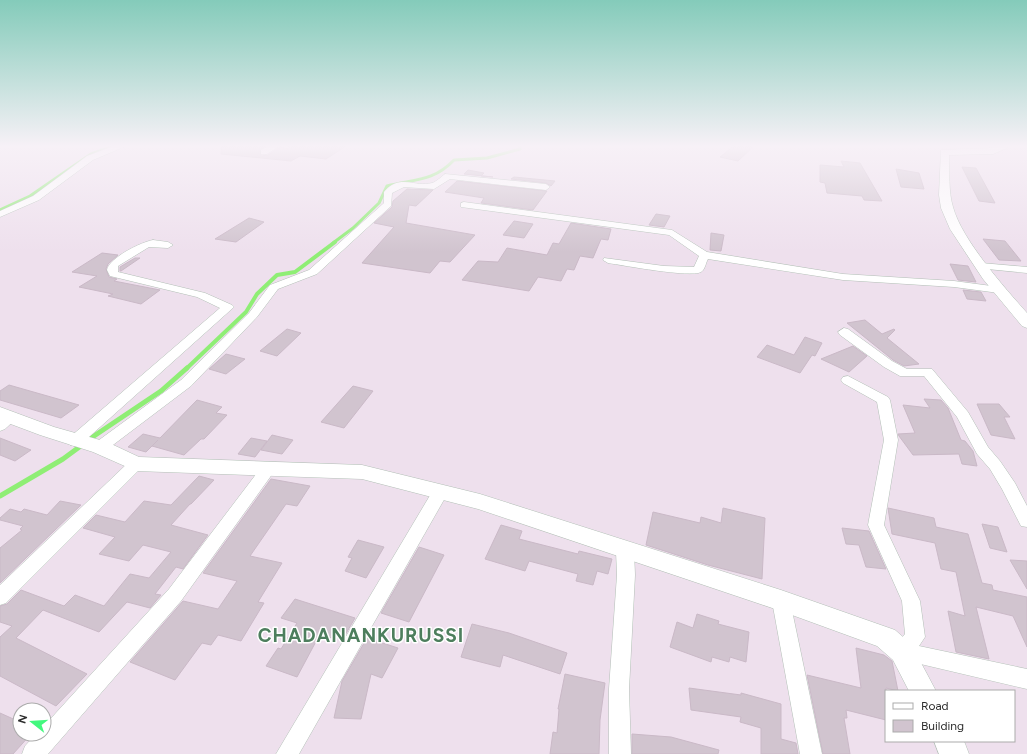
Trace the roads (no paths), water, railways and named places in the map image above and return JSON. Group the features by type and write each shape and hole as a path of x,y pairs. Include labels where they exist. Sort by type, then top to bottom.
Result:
{"street":[{"path":"0,214 36,198 59,181"},
{"path":"88,444 186,383 253,315 274,287 313,272 388,204 388,192 394,187 403,184 434,186 441,181"},
{"path":"494,181 546,187"},
{"path":"945,181 947,208 956,229 999,290 1027,323"},
{"path":"464,206 672,233 704,255 843,277 954,284 999,290"},
{"path":"88,444 228,307 201,295 114,274 112,270 113,265 146,244 153,243 168,245"},
{"path":"608,260 664,269 698,270 704,255"},
{"path":"981,266 1027,270"},
{"path":"844,332 888,364 905,373 927,372 964,415 978,443 1002,476 1027,521"},
{"path":"848,380 883,400 891,440 876,525 912,601 915,637 902,652"},
{"path":"4,418 88,444 136,464 268,470 362,472 480,502 625,551 781,601 886,638 902,652 921,690"},
{"path":"0,597 136,464"},
{"path":"33,754 175,595 268,470"},
{"path":"287,754 441,491"},
{"path":"620,754 619,689 626,575 625,551"},
{"path":"781,601 811,754"},
{"path":"902,652 1027,679"},
{"path":"948,742 954,754"}],"waterway":[{"path":"0,210 30,196 52,181"},
{"path":"333,243 353,228 379,203 387,186 409,181"},
{"path":"186,369 246,312 257,294 277,275 295,272 335,242"},
{"path":"88,440 161,391 187,368"},
{"path":"0,496 63,459 82,445"}],"district":[{"name":"CHADANANKURUSSI","path":"361,635"}]}
